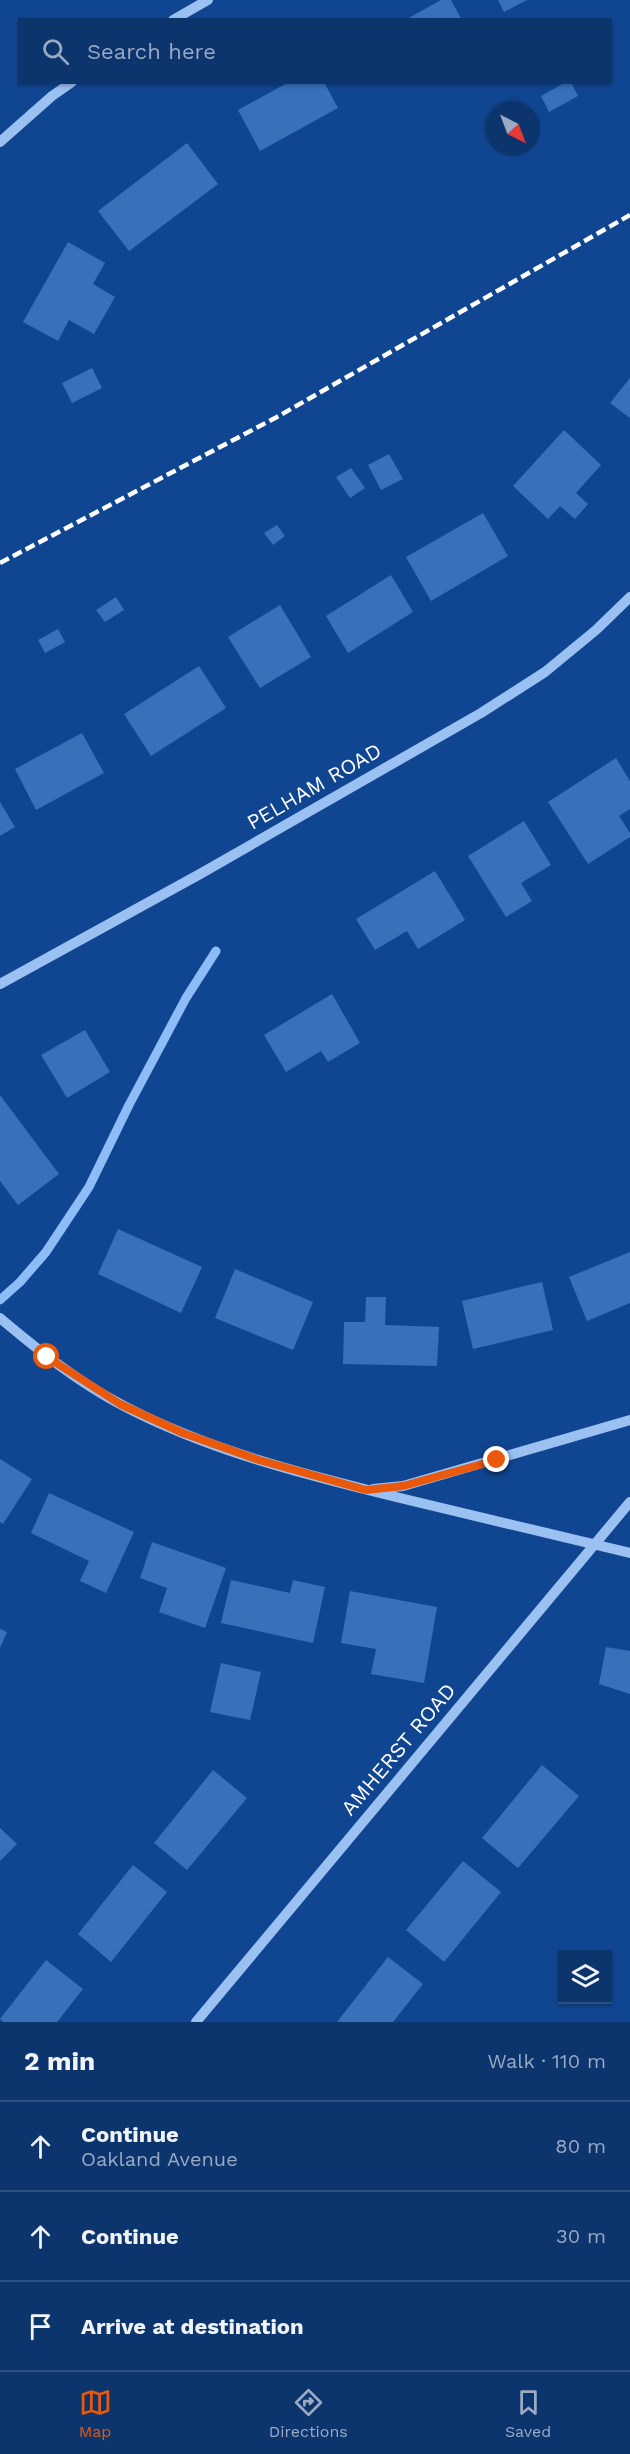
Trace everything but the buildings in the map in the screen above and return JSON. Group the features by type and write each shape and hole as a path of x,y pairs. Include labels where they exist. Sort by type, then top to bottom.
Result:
{"street":[{"path":"176,18 208,0"},
{"path":"0,142 52,96 69,84"},
{"name":"PELHAM ROAD","path":"0,984 200,874 481,713 545,672 596,630 630,597"},
{"path":"0,1318 47,1357 120,1404 183,1433 248,1456 366,1490 630,1553"},
{"path":"366,1490 403,1486 630,1420"},
{"name":"AMHERST ROAD","path":"196,2022 630,1502"}],"waterway":[{"path":"0,1300 20,1282 46,1252 89,1187 129,1105 186,998 216,951"}],"railway":[{"path":"0,563 277,417 630,215"}],"route":[{"path":"47,1357 120,1404 183,1433 259,1460 366,1490 403,1486 497,1460"}]}
